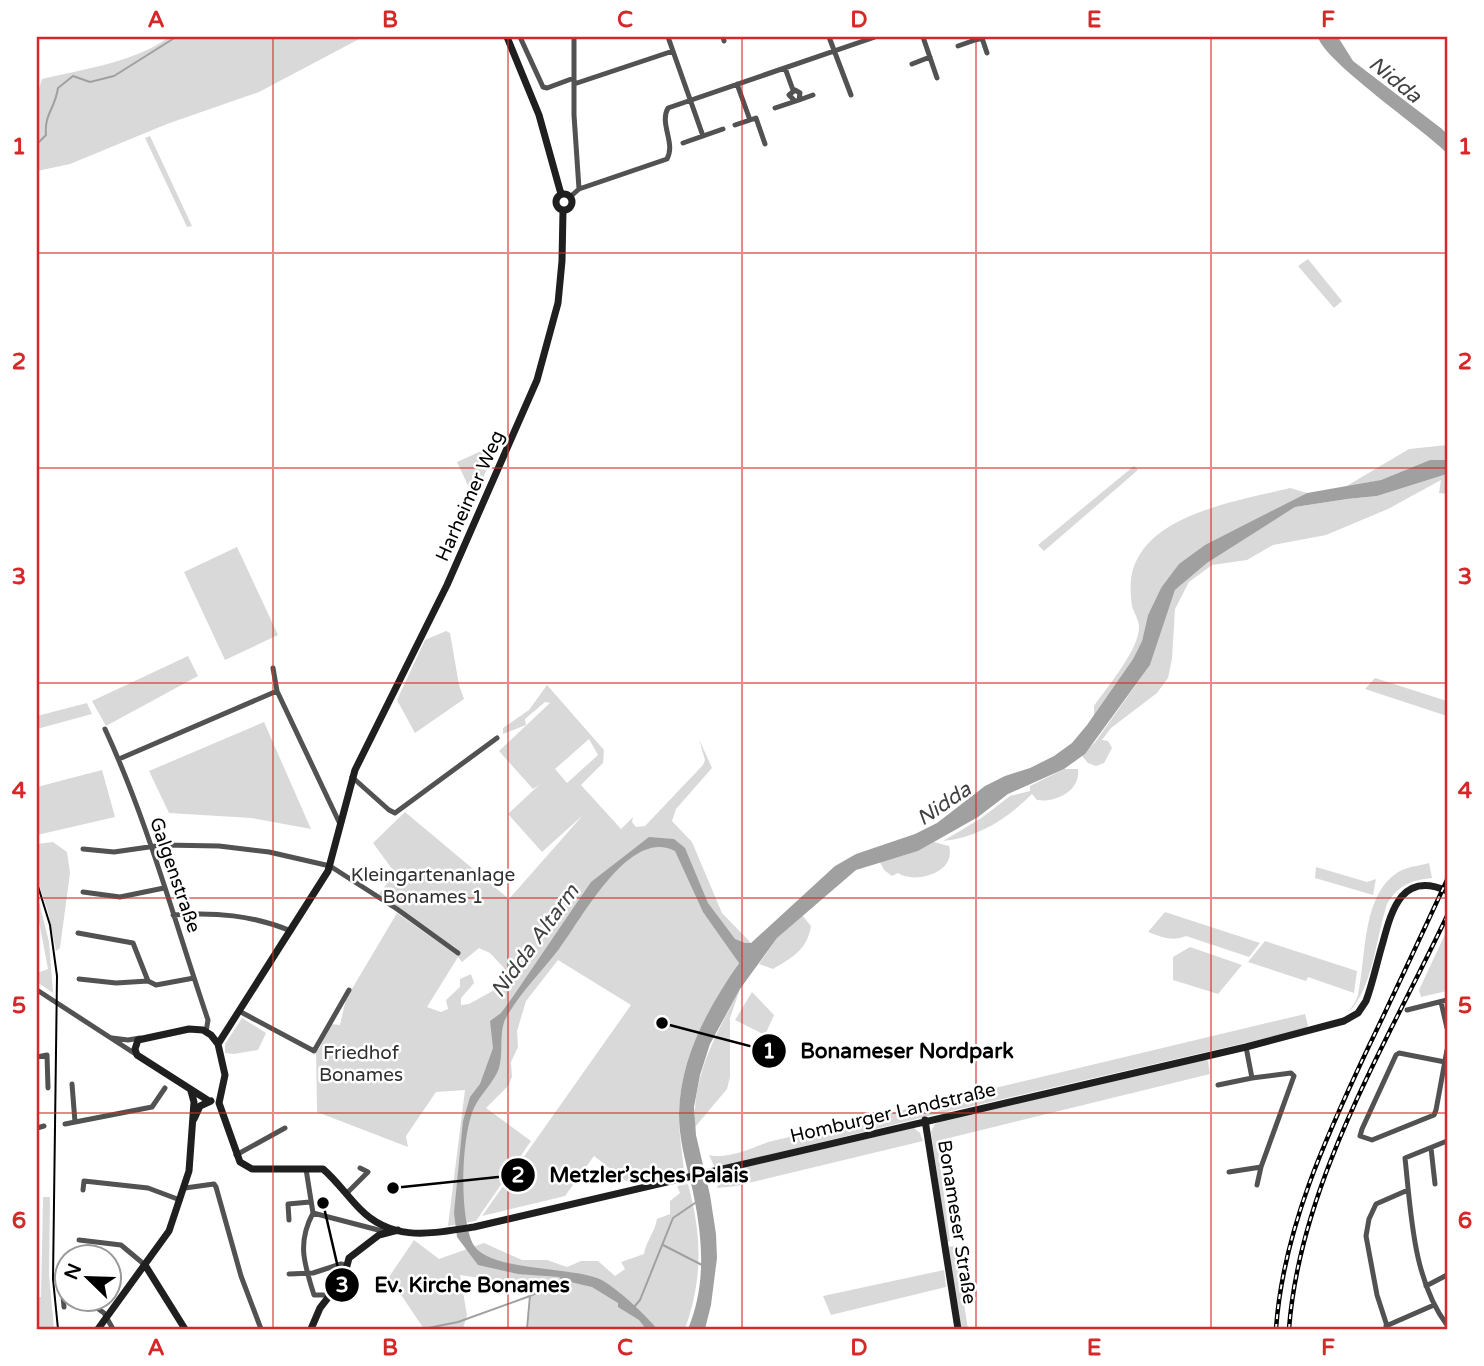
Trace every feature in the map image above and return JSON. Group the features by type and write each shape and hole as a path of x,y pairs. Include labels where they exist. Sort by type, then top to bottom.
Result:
{"street":[{"path":"507,37 539,115 561,194"},
{"path":"520,37 543,87 547,88 673,51"},
{"path":"574,37 579,189"},
{"path":"668,37 703,136"},
{"path":"829,37 851,95"},
{"path":"570,197 579,189 667,159 671,152 665,114 668,108 875,37"},
{"path":"923,37 937,78"},
{"path":"958,46 975,38 982,38 987,53"},
{"path":"912,64 930,57"},
{"path":"785,68 793,90 800,93 797,101"},
{"path":"737,84 750,120"},
{"path":"775,108 813,96"},
{"path":"735,125 755,118 765,144"},
{"path":"683,143 723,129"},
{"path":"561,194 570,197"},
{"path":"561,194 555,202 563,211 570,207 570,197"},
{"name":"Harheimer Weg","path":"218,1044 330,866 352,777 447,585 537,380 558,303 563,211"},
{"path":"273,668 277,691 340,824"},
{"path":"119,759 277,691"},
{"name":"Galgenstraße","path":"105,730 119,759 164,888 208,1020 206,1032"},
{"path":"352,777 395,813 497,738"},
{"path":"96,851 97,843"},
{"path":"83,849 122,852 179,845 243,849 330,866 458,953"},
{"path":"93,894 95,885"},
{"name":"Homburger Landstraße","path":"313,1213 421,1235 474,1227 1335,1024 1358,1013 1370,990 1394,905 1411,889 1425,885 1447,891"},
{"path":"83,892 129,896 164,888"},
{"path":"173,915 200,913 249,917 290,931"},
{"path":"86,926 81,934 134,943 148,981"},
{"path":"79,979 148,981 156,985 194,978"},
{"path":"94,989 95,981"},
{"path":"37,990 138,1055 170,1080 209,1101"},
{"path":"239,1011 313,1051 349,990"},
{"path":"1407,1010 1444,1001 1447,1028"},
{"path":"109,1037 120,1040 141,1038 188,1029 206,1032 218,1044 225,1075 219,1098 236,1155 244,1166 252,1169 323,1169 381,1228 349,1258 344,1277 329,1295 311,1329"},
{"path":"138,1055 135,1046 141,1038"},
{"path":"1246,1047 1252,1079"},
{"path":"1445,1062 1399,1053 1396,1055 1360,1136 1372,1140 1432,1116 1436,1110 1445,1062 1447,1050"},
{"path":"37,1057 47,1055 48,1088"},
{"path":"1218,1086 1291,1073 1294,1076 1257,1185"},
{"path":"72,1084 75,1122"},
{"path":"65,1124 152,1107 165,1088"},
{"path":"98,1329 166,1236 185,1188 193,1123 193,1097 190,1090"},
{"path":"193,1123 200,1107 219,1098"},
{"name":"Bonameser Straße","path":"925,1120 958,1329"},
{"path":"236,1155 285,1128"},
{"path":"1447,1141 1405,1158 1417,1255 1426,1286 1447,1325"},
{"path":"1431,1148 1435,1184"},
{"path":"1229,1172 1261,1167"},
{"path":"346,1194 368,1172 360,1168"},
{"path":"306,1170 313,1213 303,1242 307,1274 314,1294 329,1295"},
{"path":"83,1190 84,1181 148,1188 180,1200"},
{"path":"185,1188 214,1184 216,1187 247,1296 261,1329"},
{"path":"1408,1191 1376,1204 1366,1229 1377,1295 1387,1328 1434,1304"},
{"path":"289,1220 288,1204 310,1202"},
{"path":"81,1244 81,1240 113,1244"},
{"path":"122,1246 145,1265 185,1329"},
{"path":"289,1274 307,1274 346,1265"},
{"path":"1426,1286 1447,1275"},
{"path":"344,1277 355,1286"},
{"path":"103,1314 113,1329"}],"green space":[{"path":"169,37 363,37 259,92 167,124 70,164 37,171 37,95 42,79 125,58"},
{"path":"150,136 192,226 187,227 145,138"},
{"path":"1308,259 1342,301 1334,308 1298,266"},
{"path":"1447,445 1447,460 1430,460 1381,480 1345,487 1409,449"},
{"path":"488,448 494,453 475,496 457,462"},
{"path":"1134,466 1138,470 1044,551 1038,545"},
{"path":"1447,474 1447,494 1439,493 1441,480 1388,509 1326,535 1273,545 1247,560 1212,565 1189,582 1175,609 1168,678 1157,693 1111,728 1102,740 1108,741 1112,748 1104,763 1096,766 1088,763 1082,756 1096,741 1150,665 1175,590 1207,563 1295,507 1377,496"},
{"path":"1290,488 1307,493 1245,525 1161,588 1148,615 1142,641 1133,659 1094,715 1094,706 1128,657 1138,636 1139,624 1132,606 1131,579 1138,557 1152,539 1195,514"},
{"path":"237,547 278,635 225,660 184,572"},
{"path":"446,631 450,633 464,699 415,733 397,700 425,640"},
{"path":"188,656 198,676 106,726 92,701"},
{"path":"1375,678 1447,701 1447,716 1365,689"},
{"path":"547,685 604,750 603,763 581,785 621,829 633,817 632,822 636,827 645,826 703,765 705,760 699,739 712,768 676,809 672,821 692,842 722,913 751,943 703,1025 686,1069 679,1116 684,1170 626,1181 594,1156 565,1196 482,1216 631,1005 558,960 526,1001 517,1031 518,1047 511,1062 512,1077 508,1086 486,1108 531,1141 476,1221 448,1226 465,1090 436,1092 406,1136 408,1147 317,1112 316,1050 331,1024 340,1025 346,999 397,913 458,956 457,949 379,894 395,873 373,843 405,812 509,899 583,815 542,852 508,814 540,784 533,789 499,751 550,703 545,702 525,719 526,725 503,734 503,728 529,710","holes":["589,739 598,755 567,783 555,769","479,948 490,953 504,968 498,975 507,983 469,1004 461,1005 461,998 474,983 471,974 460,979 460,987 446,1000 448,1009 441,1012 427,1007 458,957 462,962"]},
{"path":"87,703 92,714 37,729 37,716"},
{"path":"264,722 311,829 251,818 169,813 149,771"},
{"path":"1064,769 1078,769 1075,784 1065,794 1051,800 1037,800 1032,794 992,825 969,835 943,841 980,819 1010,796 1030,791 1030,786"},
{"path":"102,770 115,817 37,835 37,787"},
{"path":"53,842 67,852 70,873 60,948 56,951 48,912 37,879 37,844"},
{"path":"934,842 949,846 950,856 947,864 932,874 913,877 898,873 892,876 884,870 880,862 918,851"},
{"path":"1429,863 1432,878 1405,885 1387,904 1368,977 1356,1003 1348,1013 1358,995 1368,925 1379,893 1389,880 1402,870"},
{"path":"1316,867 1367,882 1376,879 1373,895 1315,878"},
{"path":"37,894 49,942 53,993 37,982 37,973 48,969 37,911"},
{"path":"1165,912 1260,943 1249,957 1186,936 1172,939 1148,932"},
{"path":"802,915 811,926 802,947 773,969 759,964 777,938"},
{"path":"1447,930 1447,991 1421,997 1419,990"},
{"path":"1265,941 1357,971 1354,993 1308,977 1306,981 1248,962"},
{"path":"1190,947 1242,965 1218,994 1173,980 1173,957"},
{"path":"740,989 730,1018 730,1077 727,1089 695,1127 695,1108 702,1072 715,1038"},
{"path":"752,992 774,1015 765,1035 735,1020"},
{"path":"1305,1014 1308,1025 1306,1029 715,1168 709,1155 731,1155 768,1142"},
{"path":"242,1018 266,1033 258,1050 225,1053 225,1044"},
{"path":"1205,1058 1210,1074 937,1141 950,1241 947,1242 931,1132 935,1124"},
{"path":"914,1128 923,1141 736,1186 717,1188 724,1182 724,1178 719,1175 729,1171"},
{"path":"688,1184 698,1239 698,1274 685,1329 528,1329 531,1297 537,1287 460,1275 467,1315 463,1329 424,1329 389,1277 414,1240 439,1259 484,1243 522,1260 547,1260 567,1267 581,1261 598,1261 615,1276 625,1269 621,1262 644,1254 657,1219 670,1214 670,1201 680,1193 677,1186"},
{"path":"43,1197 50,1197 49,1275 54,1329 37,1329 37,1297 41,1297"},
{"path":"955,1246 968,1329 961,1329 948,1247"},
{"path":"944,1270 946,1287 831,1315 823,1296"}],"shaded area":[{"path":"1318,37 1338,37 1353,61 1442,129 1447,134 1447,153 1338,62"},
{"path":"1430,460 1447,460 1447,474 1377,496 1295,507 1207,563 1175,590 1150,665 1085,754 1064,769 1008,794 978,817 918,851 856,870 777,938 740,989 710,1044 694,1107 696,1135 716,1234 717,1258 705,1329 688,1329 698,1293 701,1256 698,1220 683,1149 679,1114 684,1073 690,1053 707,1016 739,963 703,912 675,851 658,847 641,852 624,864 594,898 504,1022 499,1068 474,1108 466,1138 463,1176 465,1215 473,1244 481,1253 511,1264 597,1278 629,1301 657,1329 646,1329 639,1320 618,1307 618,1303 592,1287 559,1277 518,1274 478,1265 457,1237 454,1213 463,1121 470,1097 480,1084 493,1048 490,1021 501,1013 512,998 591,882 649,837 674,839 685,848 708,903 735,939 751,943 835,866 856,854 915,834 937,823 985,786 1030,768 1072,743 1133,659 1142,641 1148,615 1161,588 1179,564 1205,545 1307,493 1381,480"}],"waterway":[{"path":"37,144 46,135 47,122 58,88 73,76 90,82 114,76 176,37"},
{"path":"634,1307 640,1300 673,1218 695,1203"},
{"path":"663,1245 702,1265"},
{"path":"527,1329 530,1296 562,1280"},
{"path":"423,1329 458,1322 530,1296"}],"tram line":[{"path":"37,883 50,925 57,976 53,1279 58,1329"}],"railway":[{"path":"1276,1329 1287,1256 1322,1150 1447,880"},
{"path":"1289,1329 1296,1275 1328,1168 1373,1065 1447,916"}],"place":[{"name":"Bonameser Nordpark","path":"662,1023"},
{"name":"Metzler’sches Palais","path":"393,1188"},
{"name":"Ev. Kirche Bonames","path":"323,1203"}],"water label":[{"name":"Nidda","path":"1395,80"},
{"name":"Nidda","path":"944,804"},
{"name":"Nidda Altarm","path":"535,941"}],"park label":[{"name":"Kleingartenanlage Bonames 1","path":"433,886"},
{"name":"Friedhof Bonames","path":"361,1064"}]}
